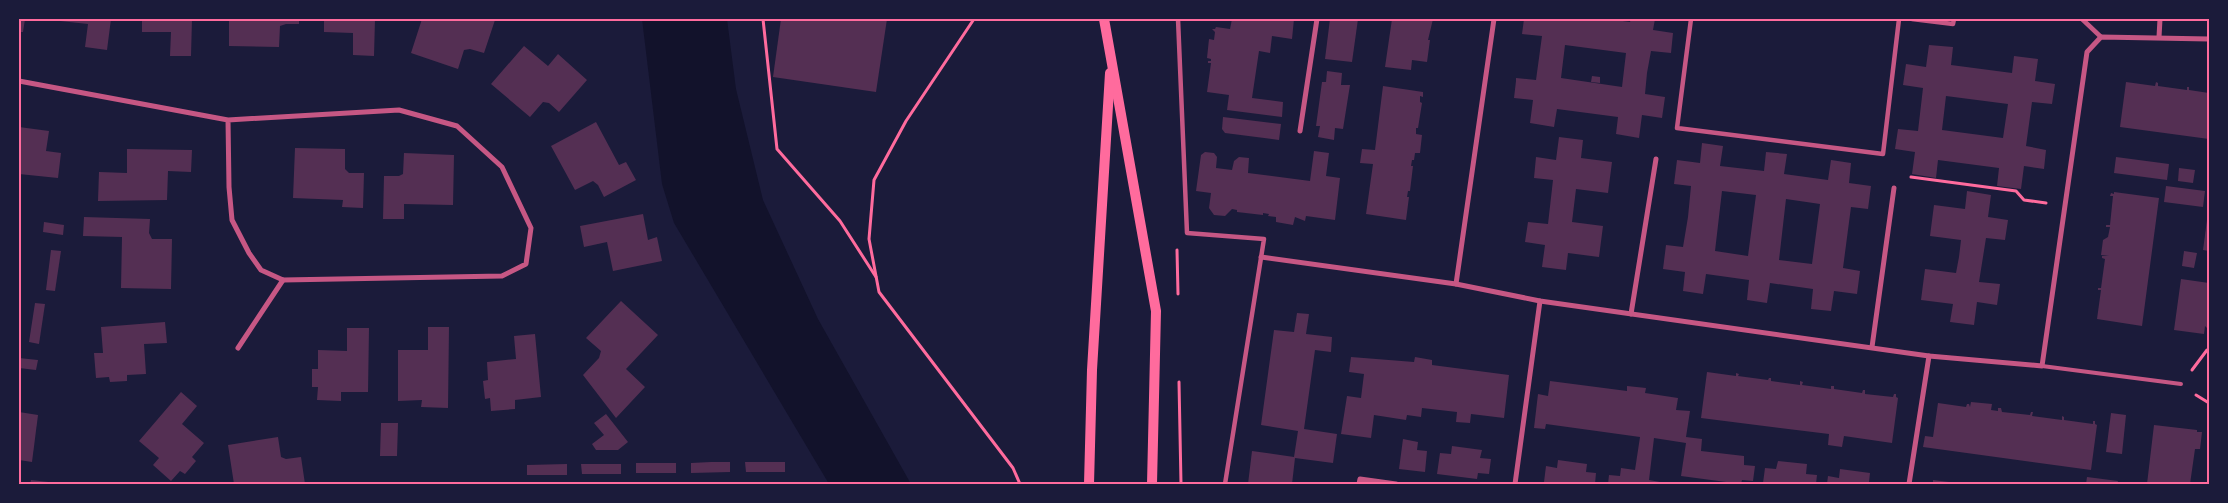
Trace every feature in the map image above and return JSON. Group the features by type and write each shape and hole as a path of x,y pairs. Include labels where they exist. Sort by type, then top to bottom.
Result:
{"main road":[{"path":"1104,19 1156,311 1152,484"},
{"path":"1089,484 1092,370 1111,54"}],"street":[{"path":"1178,19 1187,233 1264,239 1225,484"},
{"path":"1300,131 1317,19"},
{"path":"1456,284 1494,19"},
{"path":"1691,19 1677,128 1884,154 1899,19"},
{"path":"1912,19 1953,24 1954,19"},
{"path":"2082,19 2101,37 2209,39"},
{"path":"2159,37 2160,19"},
{"path":"1261,257 1456,284 1540,301 1929,356 2042,366 2087,52 2101,37"},
{"path":"19,81 228,120 400,110 457,126 502,167 531,228 526,264 502,276 283,280 261,270 232,220 229,187 228,120"},
{"path":"1631,314 1656,159"},
{"path":"1872,347 1894,188"},
{"path":"238,348 283,280"},
{"path":"1515,484 1540,301"},
{"path":"1909,484 1929,356"},
{"path":"1359,484 1360,480 1396,484"}],"lane":[{"path":"2042,366 2181,384"}],"path":[{"path":"762,19 777,149 840,221 877,280"},
{"path":"974,19 906,120 874,180 868,239 879,292 1013,468 1020,484"},
{"path":"1906,176 2016,191 2024,200 2064,206"}],"shaded area":[{"path":"642,19 727,19 736,89 763,200 818,319 911,484 829,484 674,223 662,184"}],"building":[{"path":"19,19 25,19 23,32 19,32"},
{"path":"60,19 111,19 107,50 85,47 88,24 60,21"},
{"path":"142,19 192,19 191,56 170,56 171,32 142,32"},
{"path":"229,19 299,19 299,24 280,26 279,47 229,46"},
{"path":"324,19 375,19 374,56 353,55 353,33 324,32"},
{"path":"422,19 495,20 484,53 470,49 464,50 458,69 411,53"},
{"path":"781,19 887,19 876,92 773,77"},
{"path":"1232,19 1294,19 1292,39 1272,36 1270,53 1259,51 1252,98 1283,102 1282,117 1227,110 1229,95 1207,92 1211,63 1208,63 1208,61 1211,61 1211,59 1207,58 1209,39 1214,40 1215,32 1212,29 1216,27 1230,29"},
{"path":"1330,19 1358,19 1352,62 1325,59"},
{"path":"1392,19 1433,19 1428,40 1430,40 1427,62 1412,60 1411,70 1385,67"},
{"path":"1524,19 1608,19 1630,22 1631,19 1655,19 1653,30 1673,33 1671,53 1651,51 1647,73 1645,94 1665,97 1662,118 1642,115 1639,138 1616,134 1618,117 1557,109 1554,127 1530,123 1533,100 1514,98 1516,78 1536,80 1542,36 1522,34","holes":["1565,45 1626,53 1622,87 1561,78"]},
{"path":"1929,45 1953,47 1951,65 2012,73 2014,56 2038,59 2035,81 2055,84 2052,104 2032,102 2026,146 2046,150 2044,169 2024,166 2021,189 1997,186 1999,168 1938,160 1936,178 1912,174 1915,152 1895,149 1898,129 1918,131 1923,88 1903,85 1906,64 1926,67","holes":["1946,96 2008,104 2003,138 1942,130"]},
{"path":"524,46 548,66 558,54 587,80 559,112 549,103 543,102 530,117 491,84"},
{"path":"1327,71 1342,73 1341,85 1350,85 1343,129 1335,128 1334,140 1318,137 1320,126 1316,126 1322,82 1326,82"},
{"path":"1592,76 1600,77 1600,83 1591,82"},
{"path":"2126,82 2155,86 2156,82 2158,86 2187,90 2187,87 2189,87 2189,90 2209,93 2209,139 2120,127"},
{"path":"1383,86 1423,92 1423,97 1420,96 1420,102 1422,103 1418,128 1416,128 1416,134 1422,135 1420,153 1415,153 1414,160 1412,160 1411,166 1413,166 1410,191 1408,191 1407,197 1409,197 1406,220 1366,214 1373,164 1360,163 1362,149 1375,150"},
{"path":"1223,117 1281,124 1279,140 1225,133 1222,129"},
{"path":"596,122 619,165 626,162 636,180 604,197 598,185 593,181 575,190 551,146"},
{"path":"19,127 49,131 46,151 61,153 58,178 19,174"},
{"path":"1559,137 1583,140 1581,158 1612,162 1608,193 1576,189 1572,222 1603,226 1599,257 1568,253 1566,270 1542,267 1545,245 1525,242 1528,222 1548,224 1553,180 1534,178 1536,157 1556,160"},
{"path":"1702,143 1723,146 1720,166 1764,171 1766,152 1787,154 1784,174 1828,180 1831,160 1851,163 1849,183 1871,186 1868,209 1851,207 1843,268 1860,271 1857,294 1834,291 1831,311 1811,309 1813,289 1770,283 1767,303 1747,300 1749,280 1706,274 1703,294 1683,291 1685,272 1663,269 1666,245 1683,247 1688,217 1691,186 1674,184 1677,160 1700,163","holes":["1722,191 1756,195 1748,256 1715,251","1786,199 1820,204 1812,264 1779,260"]},
{"path":"295,148 345,149 345,169 349,173 364,173 363,208 342,207 343,200 293,198"},
{"path":"127,149 192,150 191,172 168,171 167,200 98,201 99,172 127,173"},
{"path":"1314,151 1329,153 1326,176 1340,178 1335,220 1306,216 1305,221 1295,217 1293,225 1276,222 1276,217 1268,216 1269,214 1237,212 1237,210 1232,209 1225,216 1214,215 1209,208 1211,193 1196,191 1201,155 1205,152 1214,153 1217,157 1216,168 1232,170 1234,161 1239,157 1249,158 1248,173 1310,181"},
{"path":"404,153 454,155 453,205 404,204 404,219 383,219 384,176 399,176 403,174"},
{"path":"2116,157 2169,164 2167,180 2114,173"},
{"path":"2179,168 2195,170 2193,183 2178,181"},
{"path":"2166,186 2205,191 2203,207 2164,202"},
{"path":"1967,191 1991,195 1988,217 2008,220 2005,240 1986,238 1979,282 2000,284 1997,305 1977,302 1974,325 1950,322 1953,304 1921,300 1925,269 1956,273 1959,257 1961,240 1930,236 1934,205 1965,209"},
{"path":"2114,192 2159,198 2142,326 2097,319 2101,290 2098,290 2098,288 2101,288 2105,259 2102,256 2109,256 2101,255 2103,240 2108,237 2110,227 2106,227 2106,225 2110,225 2113,196 2110,196"},
{"path":"643,214 648,240 657,237 662,261 613,271 607,242 584,247 580,226"},
{"path":"84,217 150,219 149,233 152,239 172,239 171,289 121,288 122,237 83,236"},
{"path":"2207,220 2209,221 2209,251 2203,250"},
{"path":"44,222 64,225 63,235 43,232"},
{"path":"51,250 61,251 55,291 46,290"},
{"path":"2184,251 2197,253 2194,268 2182,266"},
{"path":"2181,279 2209,283 2209,330 2205,326 2204,334 2174,330"},
{"path":"621,301 658,335 626,369 645,387 616,418 583,375 599,358 601,351 586,338"},
{"path":"35,303 45,304 39,344 29,342"},
{"path":"1297,313 1309,314 1306,334 1332,337 1331,352 1315,350 1304,429 1337,434 1333,463 1295,458 1292,484 1248,484 1252,451 1294,457 1298,431 1261,425 1274,330 1294,332"},
{"path":"165,322 167,343 144,344 146,374 127,375 127,381 110,382 109,377 96,378 94,353 103,353 101,327"},
{"path":"428,327 449,327 448,408 421,407 422,400 398,401 398,350 428,350"},
{"path":"347,328 369,328 368,392 341,392 341,401 317,400 318,387 312,387 312,369 318,369 318,350 347,351"},
{"path":"535,334 541,397 515,400 515,409 491,411 490,398 485,399 483,381 488,380 487,362 516,359 514,336"},
{"path":"1351,357 1414,362 1415,357 1432,360 1432,365 1509,375 1504,418 1471,414 1470,423 1456,422 1457,412 1422,408 1421,417 1407,415 1406,420 1374,415 1371,438 1341,434 1347,396 1361,398 1364,374 1349,372"},
{"path":"19,358 38,360 36,370 19,368"},
{"path":"1707,372 1736,376 1736,373 1739,374 1738,376 1768,380 1771,378 1771,381 1800,385 1800,381 1803,382 1802,385 1831,389 1831,386 1834,386 1834,389 1862,393 1865,390 1865,394 1893,397 1896,394 1898,398 1892,443 1844,436 1842,447 1828,445 1829,434 1701,418"},
{"path":"1550,381 1627,391 1627,386 1646,388 1645,393 1678,398 1676,410 1690,411 1686,437 1702,439 1701,451 1744,456 1744,465 1755,466 1753,481 1742,480 1741,484 1681,476 1686,443 1654,438 1649,480 1660,482 1659,484 1608,484 1609,475 1620,476 1621,468 1635,470 1640,437 1546,424 1545,429 1534,428 1538,394 1548,396"},
{"path":"181,392 197,406 182,424 204,443 192,457 196,461 185,474 180,471 171,481 153,465 159,458 139,441"},
{"path":"1971,402 1992,404 1991,410 1998,411 1998,408 2001,408 2002,412 2030,415 2033,412 2032,416 2062,420 2062,416 2064,420 2093,424 2093,421 2095,421 2097,425 2091,470 1923,447 1925,436 1933,437 1938,403 1966,407 1969,404 1970,407"},
{"path":"19,412 38,415 32,462 19,460"},
{"path":"2111,413 2126,415 2122,454 2106,452"},
{"path":"606,414 628,442 618,450 596,450 592,444 604,435 594,423"},
{"path":"381,423 398,423 397,456 380,456"},
{"path":"2154,425 2202,432 2200,449 2195,449 2190,484 2147,484"},
{"path":"278,437 281,457 286,459 301,457 305,484 234,484 228,445"},
{"path":"1403,439 1418,442 1417,450 1427,451 1425,472 1399,469"},
{"path":"1452,446 1482,450 1480,458 1491,459 1489,474 1478,473 1477,479 1437,474 1440,453 1451,454"},
{"path":"1558,460 1587,464 1586,472 1596,473 1595,484 1554,484 1544,482 1546,466 1557,468"},
{"path":"1778,461 1807,464 1806,474 1817,475 1816,484 1763,483 1765,468 1776,469"},
{"path":"730,462 730,472 691,473 691,463"},
{"path":"745,462 785,462 785,472 746,472"},
{"path":"636,463 676,463 676,473 636,473"},
{"path":"567,464 567,475 527,475 527,465"},
{"path":"581,464 621,464 621,474 582,474"},
{"path":"1840,469 1870,473 1869,482 1878,484 1827,484 1828,476 1839,478"},
{"path":"2087,477 2118,481 2117,484 2086,484"},
{"path":"31,480 57,483 57,484 30,484"},
{"path":"1933,480 1957,483 1957,484 1933,484"}]}
